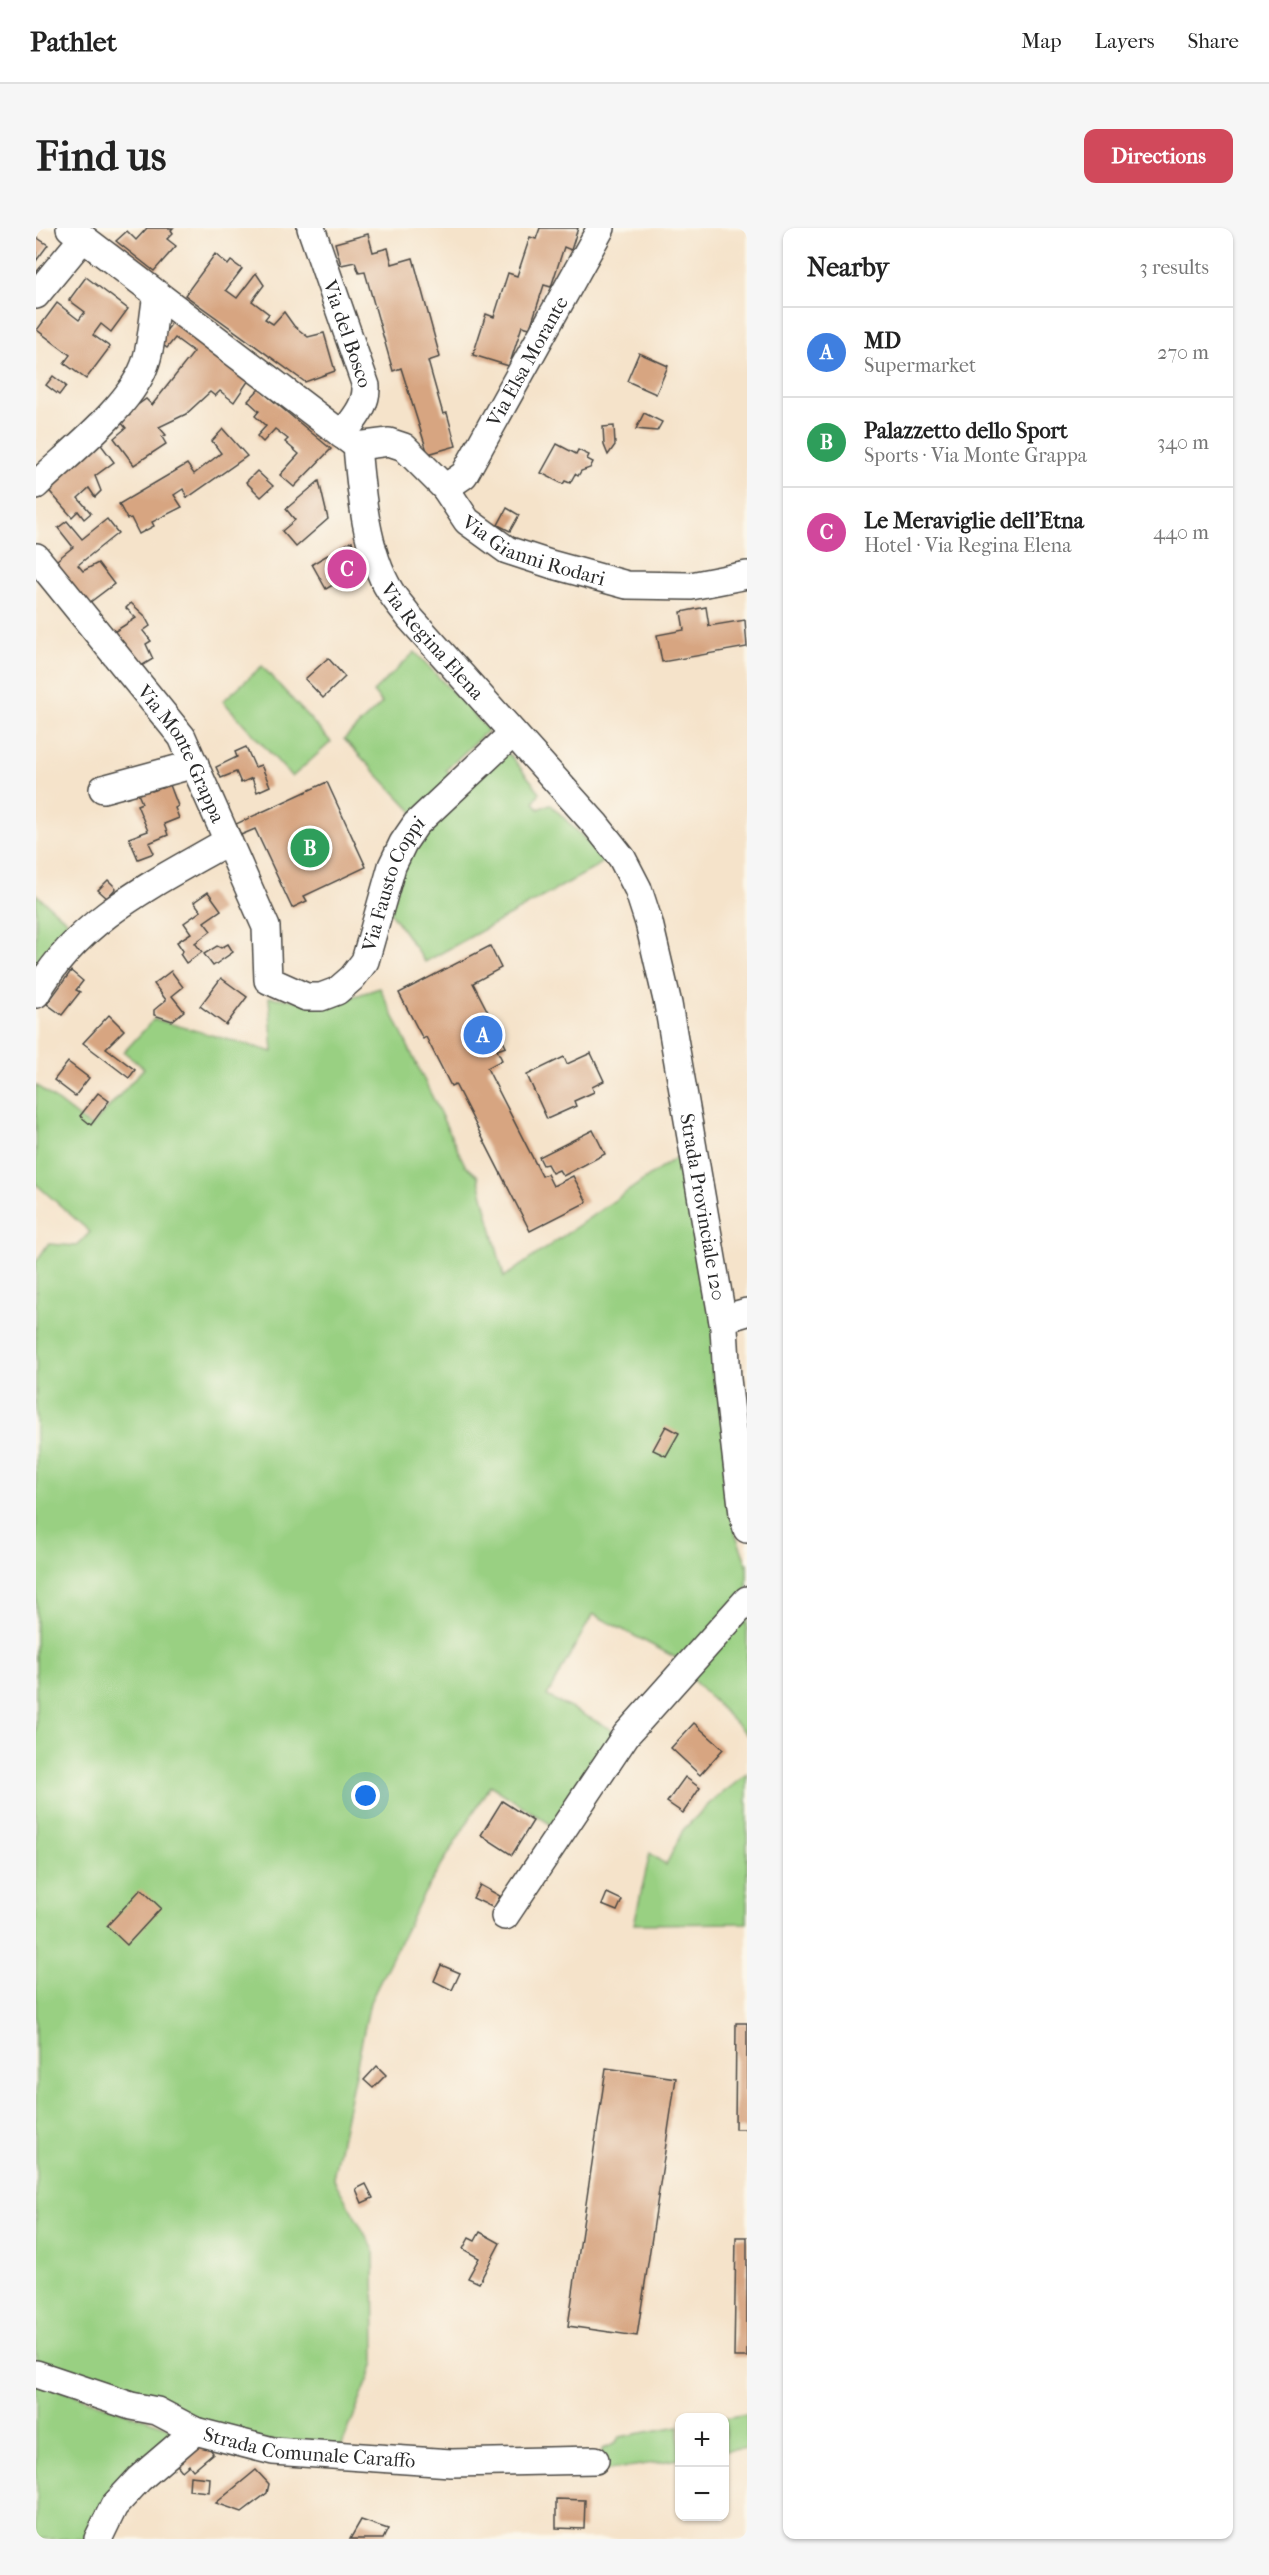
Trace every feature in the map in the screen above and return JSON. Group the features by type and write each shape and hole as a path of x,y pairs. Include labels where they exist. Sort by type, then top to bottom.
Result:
{"street":[{"name":"Via del Bosco","path":"311,228 366,386 366,397 349,441"},
{"name":"Via Elsa Morante","path":"445,488 464,474 601,228"},
{"path":"36,295 77,233 349,441"},
{"path":"36,485 114,410 137,382 145,365 157,295"},
{"name":"Via Gianni Rodari","path":"349,441 389,442 404,447 445,488 468,520 507,550 627,585 692,586 747,575"},
{"name":"Via Regina Elena","path":"349,441 362,501 382,573 390,591 410,618 596,825 622,858 638,889 649,923"},
{"name":"Via Monte Grappa","path":"36,557 182,737 266,927 268,980"},
{"name":"Via Fausto Coppi","path":"268,980 306,997 321,997 337,991 352,978 365,961 392,866 403,843 416,824 512,734"},
{"path":"103,789 195,764"},
{"path":"36,994 59,958 112,909 228,841"},
{"name":"Strada Provinciale 120","path":"649,923 735,1316 733,1434 747,1529"},
{"path":"505,1916 626,1735 747,1600"},
{"name":"Strada Comunale Caraffo","path":"36,2373 131,2406 157,2411 195,2431 273,2451 451,2463 595,2460"},
{"path":"98,2539 114,2506 139,2479 195,2431"}],"green space":[{"path":"415,652 488,730 446,770 454,778 415,814 344,739 382,703 373,692"},
{"path":"262,666 331,742 292,777 223,701"},
{"path":"501,753 510,755 540,792 534,802 539,809 550,804 606,860 425,962 390,912 412,839"},
{"path":"36,894 75,928 36,978"},
{"path":"380,988 465,1165 478,1176 504,1277 677,1157 716,1334 736,1535 747,1565 747,1590 684,1662 593,1614 547,1696 617,1732 553,1826 490,1785 422,1897 370,2002 333,2178 374,2250 375,2363 341,2448 250,2439 36,2363 36,1262 48,1244 77,1246 90,1232 36,1184 36,1085 91,1127 144,1068 124,1052 154,1019 273,1052 269,997 330,1004"},
{"path":"747,1611 747,1735 690,1677"},
{"path":"747,1774 747,1923 634,1924 650,1853 666,1865 683,1830 710,1803"},
{"path":"36,2382 178,2430 93,2539 36,2539"},
{"path":"747,2414 747,2448 729,2450 729,2417"},
{"path":"675,2427 675,2460 603,2471 602,2449 615,2444 620,2437"}],"building":[{"path":"147,228 173,228 171,230 173,233 167,239 176,246 154,271 116,241 127,231 136,240"},
{"path":"540,228 578,228 571,250 564,247 551,287 544,285 530,328 522,326 509,366 473,355 486,314 494,317 508,273 517,276 530,237 536,239"},
{"path":"368,234 373,252 388,248 392,264 413,258 440,357 428,361 443,414 447,413 456,446 428,454 401,368 393,371 365,272 359,273 355,262 341,265 335,243"},
{"path":"36,237 48,245 36,261"},
{"path":"215,254 228,265 231,261 242,269 226,290 237,298 256,273 264,285 252,301 269,314 265,319 273,324 284,312 294,326 308,337 324,333 335,371 305,382 185,295"},
{"path":"86,277 128,309 111,332 101,324 93,335 110,347 86,379 64,363 70,355 37,330 57,303 79,320 85,312 69,300"},
{"path":"173,322 249,380 234,402 220,391 215,396 210,392 186,414 159,427 166,435 162,437 166,444 134,465 114,438 126,428 121,422 130,415 128,412 146,399 152,405 194,352 175,338 167,348 158,341"},
{"path":"639,353 668,366 656,394 627,381"},
{"path":"53,376 66,386 59,395 46,385"},
{"path":"259,389 331,449 294,487 280,475 299,454 285,442 288,439 275,429 263,442 257,436 266,426 255,416 259,411 248,401"},
{"path":"644,413 662,422 657,431 636,429"},
{"path":"614,426 615,445 608,455 604,445 603,427"},
{"path":"223,429 247,456 187,498 183,489 174,495 182,507 152,522 154,526 139,534 131,518 127,519 119,504 187,464 194,474 221,453 212,441"},
{"path":"96,438 114,462 95,476 101,491 95,497 89,488 78,498 91,513 84,519 78,511 72,517 45,486"},
{"path":"557,444 576,454 578,450 589,455 587,459 593,462 590,468 581,471 578,476 575,474 570,483 565,481 563,484 541,473"},
{"path":"257,471 273,486 261,497 246,482"},
{"path":"319,481 328,519 296,547 282,531 295,520 286,509"},
{"path":"507,508 519,515 510,531 498,525"},
{"path":"107,519 118,533 78,565 83,571 98,563 114,584 85,606 52,564 73,547 58,528 67,521 82,539"},
{"path":"352,541 360,569 326,589 312,564"},
{"path":"131,603 144,615 150,626 143,631 151,641 146,644 153,659 136,669 109,635 136,618 126,608"},
{"path":"706,607 709,626 745,620 747,647 662,662 657,635 684,630 681,612"},
{"path":"328,658 345,677 323,698 305,679"},
{"path":"246,747 255,767 261,765 270,786 257,792 252,778 241,783 236,772 221,778 216,767 237,757 235,752"},
{"path":"327,782 366,867 304,896 307,901 292,908 255,829 241,835 236,824"},
{"path":"170,785 178,806 175,808 179,818 164,824 168,835 149,843 154,853 138,859 129,838 148,831 137,805 142,803 136,789 150,786 152,791"},
{"path":"108,880 116,888 107,898 98,890"},
{"path":"208,892 221,910 204,922 211,931 195,943 202,952 186,963 180,954 183,951 177,942 191,933 184,923 201,911 194,902"},
{"path":"228,944 233,952 213,966 204,954 217,946 221,948"},
{"path":"490,946 501,968 473,983 506,1047 497,1050 502,1060 487,1068 542,1176 547,1174 553,1186 573,1176 587,1202 530,1231 455,1084 451,1086 426,1037 423,1039 399,993"},
{"path":"71,971 83,981 76,990 80,992 62,1015 47,1004"},
{"path":"171,971 183,987 172,996 184,1011 172,1021 154,1015 154,1010 166,1000 154,984"},
{"path":"221,978 247,997 226,1025 200,1006"},
{"path":"109,1015 124,1030 106,1048 135,1070 129,1078 83,1043"},
{"path":"591,1053 604,1081 592,1087 594,1092 574,1101 576,1106 547,1119 527,1075 564,1057 567,1064"},
{"path":"68,1062 89,1078 75,1096 54,1080"},
{"path":"98,1093 109,1101 91,1125 80,1116"},
{"path":"593,1130 605,1154 563,1176 559,1170 552,1173 547,1164 543,1165 539,1157"},
{"path":"666,1426 679,1433 666,1456 653,1450"},
{"path":"694,1723 723,1749 700,1775 671,1748"},
{"path":"685,1777 700,1788 683,1813 667,1802"},
{"path":"502,1801 533,1821 512,1855 481,1835"},
{"path":"480,1885 500,1896 494,1908 473,1898"},
{"path":"141,1889 161,1908 127,1945 107,1926"},
{"path":"607,1893 622,1900 617,1911 602,1905"},
{"path":"441,1965 460,1973 452,1990 434,1981"},
{"path":"736,2023 747,2023 747,2129 735,2129"},
{"path":"377,2066 386,2075 373,2088 364,2080"},
{"path":"606,2068 676,2078 637,2336 568,2326"},
{"path":"366,2184 373,2198 362,2203 356,2189"},
{"path":"480,2232 500,2243 479,2283 468,2278 479,2258 463,2249 469,2238 475,2241"},
{"path":"736,2237 747,2237 747,2357 734,2357"},
{"path":"198,2441 209,2447 213,2453 193,2470 189,2465 182,2471 174,2461"},
{"path":"256,2470 269,2484 267,2493 242,2512 216,2503"},
{"path":"190,2476 210,2478 209,2492 189,2490"},
{"path":"556,2499 585,2500 584,2529 556,2528"},
{"path":"361,2520 388,2529 383,2539 350,2539"}],"place":[{"name":"Le Meraviglie dell'Etna","path":"347,569"},
{"name":"Palazzetto dello Sport","path":"310,848"},
{"name":"MD","path":"483,1035"}]}
